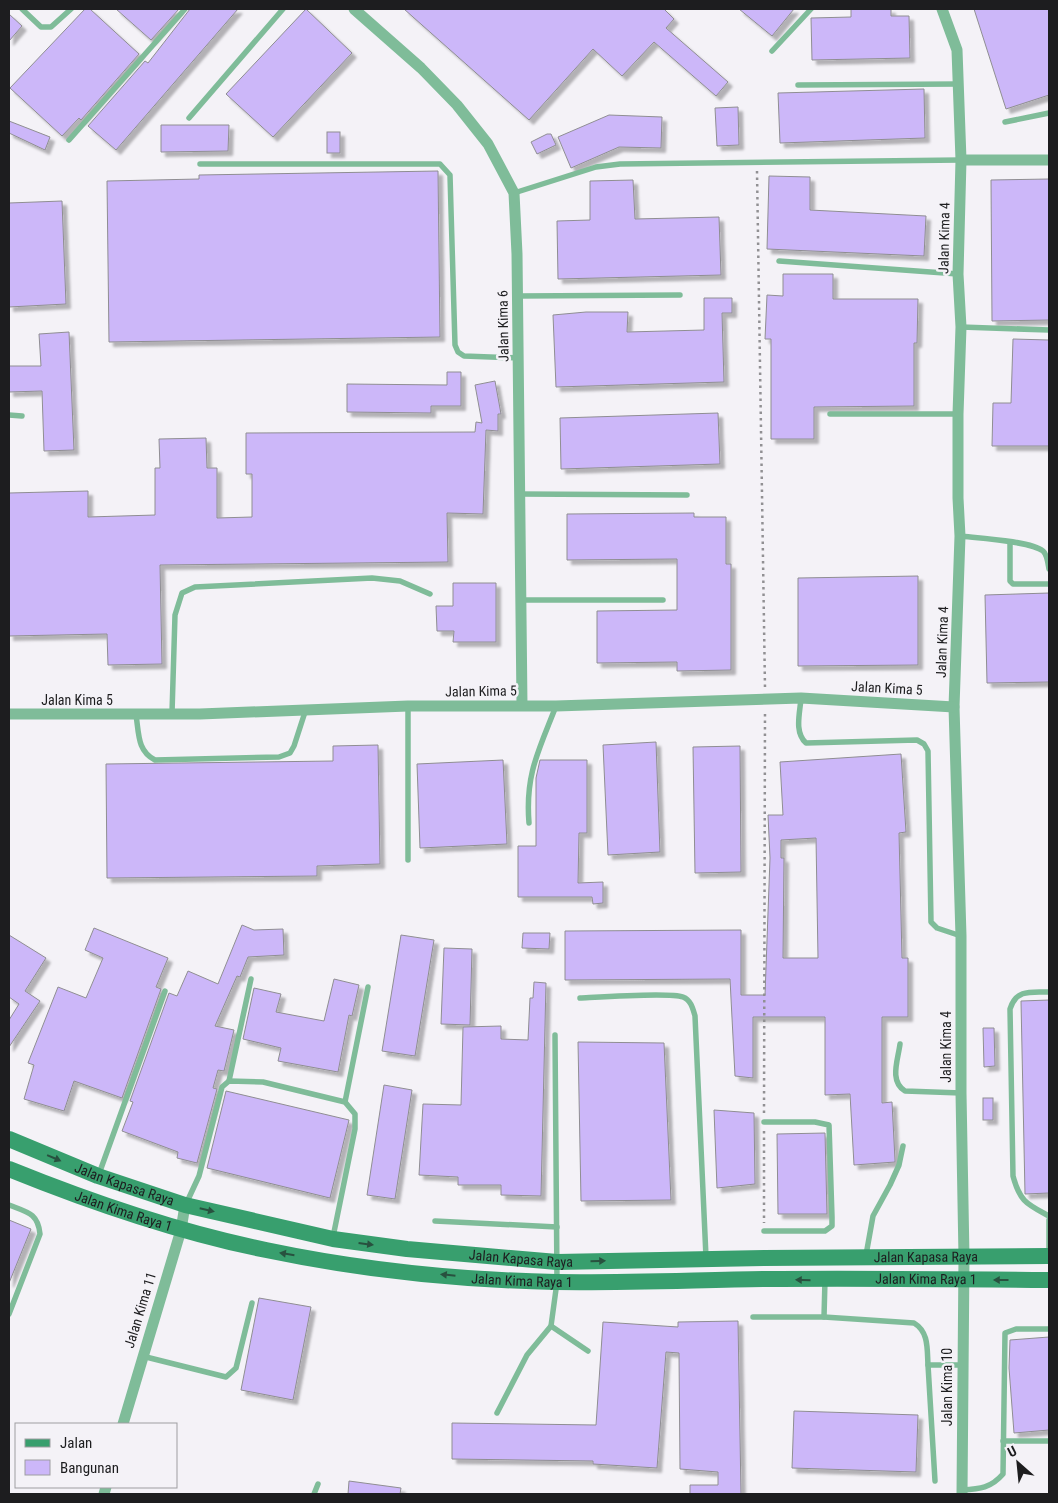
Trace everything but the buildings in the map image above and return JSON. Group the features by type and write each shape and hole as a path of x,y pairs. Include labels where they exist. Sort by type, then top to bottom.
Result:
{"main road":[{"name":"Jalan Kapasa Raya","path":"9,1139 98,1176 185,1205 333,1240 482,1257 557,1262 1049,1256"},
{"name":"Jalan Kima Raya 1","path":"9,1169 102,1205 181,1230 268,1250 372,1267 499,1280 557,1282 1049,1280"}],"street":[{"name":"Jalan Kima 6","path":"354,9 383,32 457,105 488,144 514,193 519,358 522,705"},
{"name":"Jalan Kima 4","path":"942,9 957,50 961,160 958,274 961,328 958,414 960,536 954,707 961,936 960,1093 964,1279"},
{"path":"961,160 1049,160"},
{"name":"Jalan Kima 5","path":"9,714 136,715 408,706 556,706 801,698 954,707"},
{"name":"Jalan Kima 11","path":"123,1423 181,1230 185,1205"},
{"name":"Jalan Kima 10","path":"962,1492 964,1279"}],"lane":[{"path":"22,9 41,27 51,27 71,9"},
{"path":"69,140 185,9"},
{"path":"189,118 283,9"},
{"path":"772,51 811,9"},
{"path":"798,85 959,84"},
{"path":"1005,122 1049,113"},
{"path":"514,193 596,167 620,164 961,160"},
{"path":"200,164 440,164 450,175 455,345 458,352 464,356 519,358"},
{"path":"779,261 958,274"},
{"path":"518,296 680,295"},
{"path":"961,328 1049,330"},
{"path":"830,414 958,414"},
{"path":"9,415 22,416"},
{"path":"519,494 687,495"},
{"path":"960,536 1010,542 1043,551 1049,569"},
{"path":"1010,542 1010,581 1013,584 1049,584"},
{"path":"172,713 175,615 182,593 195,587 372,578 400,581 430,594"},
{"path":"520,600 663,600"},
{"path":"801,698 799,731 801,738 806,742 917,740 924,744 928,751 931,922 937,928 961,936"},
{"path":"408,706 408,860"},
{"path":"528,822 527,792 530,772 556,706"},
{"path":"136,715 141,748 145,755 155,760 279,757 290,753 294,746 306,709"},
{"path":"185,1205 199,1176 222,1088 229,1081 251,979"},
{"path":"345,1102 368,987"},
{"path":"98,1176 165,991"},
{"path":"1049,992 1022,992 1013,999 1010,1009 1014,1176 1018,1194 1027,1204 1049,1218 1049,1256"},
{"path":"580,998 683,997 693,1006 706,1259"},
{"path":"497,1413 527,1355 551,1326 557,1282 555,1035"},
{"path":"900,1044 895,1081 899,1087 905,1091 960,1093"},
{"path":"229,1081 263,1082 345,1102 355,1114 355,1129 333,1240"},
{"path":"764,1122 815,1122 829,1125 832,1217 832,1226 825,1232 764,1231"},
{"path":"865,1257 873,1216 899,1165 903,1146"},
{"path":"9,1205 31,1214 39,1222 40,1234 9,1314"},
{"path":"436,1221 557,1227"},
{"path":"824,1317 825,1280"},
{"path":"142,1356 226,1377 236,1368 252,1302"},
{"path":"752,1317 824,1317 914,1323 922,1328 925,1334 928,1365 935,1481"},
{"path":"551,1326 588,1351"},
{"path":"962,1492 986,1488 996,1483 1003,1474 1005,1333 1016,1329 1049,1329"},
{"path":"928,1365 962,1365"},
{"path":"1003,1441 1049,1441"},
{"path":"314,1494 318,1484"}]}
